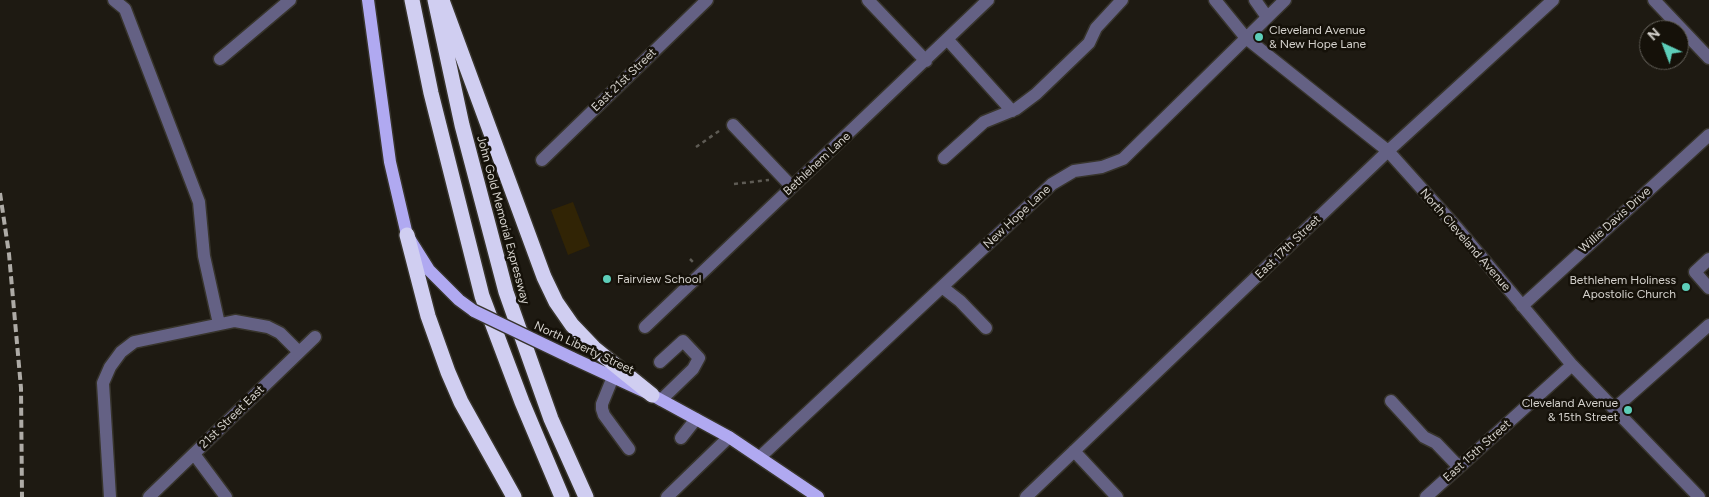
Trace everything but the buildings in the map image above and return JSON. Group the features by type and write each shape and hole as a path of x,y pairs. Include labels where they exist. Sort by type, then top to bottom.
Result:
{"highway":[{"path":"412,0 431,93 482,296 522,402 562,497"},
{"name":"John Gold Memorial Expressway","path":"435,0 462,125 506,292 551,419 586,497"},
{"path":"442,0 544,277 556,302 572,325 594,348 656,398"},
{"path":"407,235 428,316 448,372 461,402 514,497"}],"main road":[{"name":"North Liberty Street","path":"368,0 390,162 407,235 429,270 458,300 474,311 613,376 696,419 729,437 818,497"}],"street":[{"path":"114,0 125,10 199,202 204,256 219,324"},
{"path":"220,59 290,0"},
{"name":"East 21st Street","path":"542,160 707,0"},
{"path":"868,0 926,60"},
{"name":"Bethlehem Lane","path":"645,327 988,0"},
{"path":"944,158 984,122 1012,111 1036,94 1089,43 1096,28 1122,0"},
{"name":"North Cleveland Avenue","path":"1215,0 1246,38 1388,151 1572,365 1699,497"},
{"path":"1255,0 1267,17"},
{"name":"New Hope Lane","path":"760,457 1052,184 1074,171 1102,167 1123,159 1285,0"},
{"path":"1654,0 1709,58"},
{"name":"East 17th Street","path":"1026,497 1548,1"},
{"path":"947,39 1012,111"},
{"path":"733,125 792,187"},
{"name":"Willie Davis Drive","path":"1522,306 1709,135"},
{"path":"1709,260 1694,272 1709,288"},
{"path":"942,287 960,301 986,328"},
{"path":"110,497 103,383 121,352 134,342 235,320 268,327 280,333 299,352"},
{"path":"1614,409 1709,325"},
{"name":"21st Street East","path":"149,497 315,337"},
{"path":"656,398 692,369 700,358 683,341 660,362"},
{"name":"East 15th Street","path":"1426,497 1572,365"},
{"path":"613,376 602,409 604,415 629,449"},
{"path":"1391,401 1424,437 1436,443 1459,467"},
{"path":"681,438 696,419"},
{"path":"667,497 729,437"},
{"path":"1074,451 1117,497"},
{"path":"194,454 226,497"}],"path":[{"path":"696,146 715,132 733,125"},
{"path":"734,184 774,180 782,177"},
{"path":"690,259 696,266"}],"shaded area":[{"path":"573,202 590,246 568,255 551,210"}],"railway":[{"path":"0,193 9,254 21,388 22,497"}],"place":[{"name":"Cleveland Avenue & New Hope Lane","path":"1259,37"},
{"name":"Fairview School","path":"607,279"},
{"name":"Bethlehem Holiness Apostolic Church","path":"1686,287"},
{"name":"Cleveland Avenue & 15th Street","path":"1628,410"}]}
